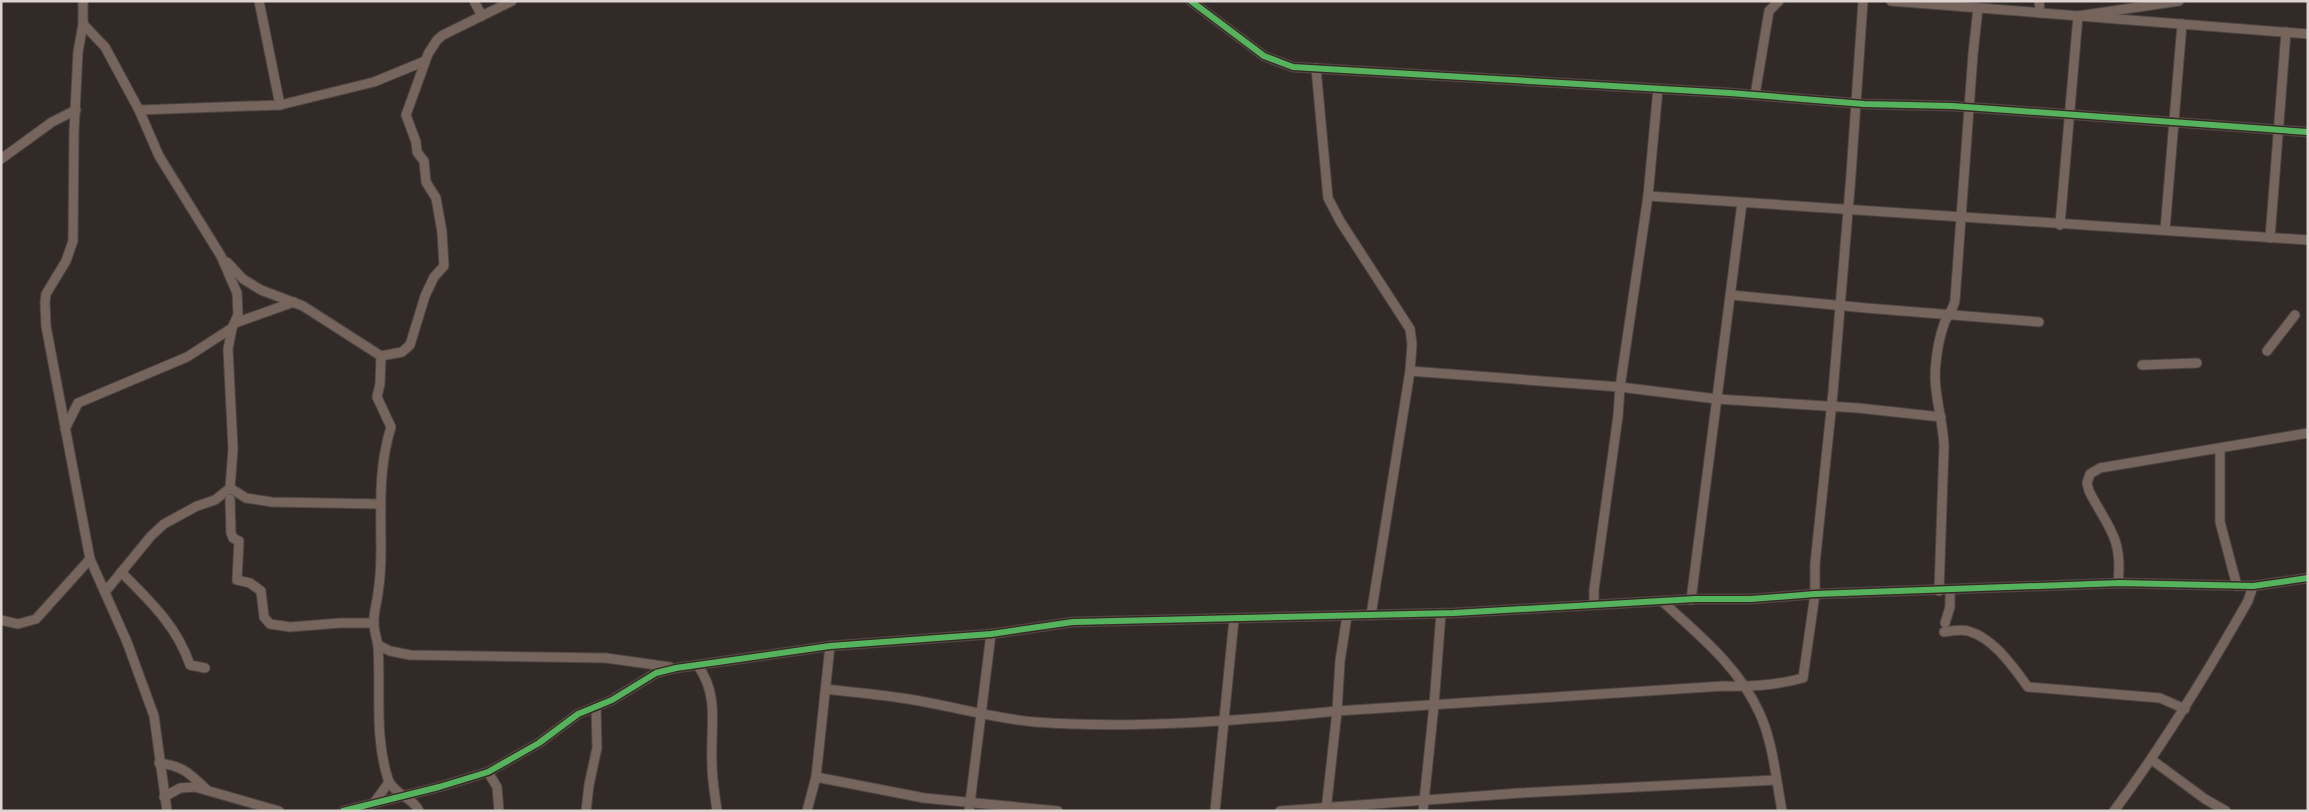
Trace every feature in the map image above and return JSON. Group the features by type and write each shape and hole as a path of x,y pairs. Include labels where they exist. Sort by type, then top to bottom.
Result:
{"street":[{"path":"83,1 83,24 78,52 73,241 66,261 46,294 44,302 46,326 90,559 127,642 154,716 167,811"},
{"path":"258,1 280,105"},
{"path":"474,1 482,16"},
{"path":"221,256 243,279 261,290 294,302 333,324 380,356 402,352 410,345 424,296 434,277 444,266 442,232 436,198 426,182 424,161 416,152 416,142 406,115 425,61 437,40 512,1"},
{"path":"1192,1 1264,56 1293,66 1755,95 1855,104 1952,106 1969,109 2308,132"},
{"path":"1755,95 1769,11 1778,1"},
{"path":"826,689 918,700 980,714 1033,722 1109,724 1224,720 1337,711 1745,686 1784,683 1803,678 1815,594 1815,564 1832,406 1862,1"},
{"path":"1890,1 2308,34"},
{"path":"2039,1 2040,13"},
{"path":"2078,16 2179,1"},
{"path":"1939,590 1944,446 1941,417 1936,396 1936,362 1944,327 1955,300 1978,8"},
{"path":"2060,225 2078,16"},
{"path":"83,24 105,47 139,110 158,156 221,256 237,293 238,315 233,326 228,363 233,449 230,488 215,500"},
{"path":"2165,230 2182,24"},
{"path":"2270,238 2286,32"},
{"path":"139,110 280,105 374,82 425,61"},
{"path":"1316,68 1328,198 1340,221 1410,329 1412,344 1410,370 1371,615"},
{"path":"1594,604 1594,590 1618,416 1620,388 1648,196 1658,89"},
{"path":"1,159 52,122 76,110"},
{"path":"1648,196 1847,211 2308,240"},
{"path":"1691,600 1742,203"},
{"path":"1731,295 2039,322"},
{"path":"64,429 78,403 86,398 186,357 233,326 294,302"},
{"path":"2267,351 2295,315"},
{"path":"380,356 380,384 377,397 391,427 384,449 380,504 380,560 374,623 378,645 377,698 380,737 389,782 401,796 418,807 419,811"},
{"path":"2142,365 2197,363"},
{"path":"1410,370 1620,388 1717,399 1832,406 1941,417"},
{"path":"2118,583 2120,566 2116,540 2089,491 2087,482 2090,474 2108,467 2308,433"},
{"path":"2220,449 2220,522 2237,586"},
{"path":"230,488 246,498"},
{"path":"105,592 150,536 164,524 197,506 215,500 246,498 272,502 380,504"},
{"path":"230,499 231,533 233,538 238,541 237,580 257,586 261,590 266,621 279,626 340,622 374,623"},
{"path":"1,620 18,624 36,619 90,559"},
{"path":"121,572 159,611 183,645 190,665 205,668"},
{"path":"343,811 488,772 539,743 578,714 612,700 656,674 676,668 830,646 991,634 1070,622 1528,610 1594,604 2118,583 2253,586 2308,578"},
{"path":"2114,811 2152,760 2185,709 2248,601 2253,586"},
{"path":"1950,590 1950,607 1945,627 1968,631 1987,641 2002,654 2028,688 2160,698 2185,709"},
{"path":"1663,602 1728,663 1745,686 1761,715 1782,811"},
{"path":"1424,806 1441,613"},
{"path":"1326,809 1337,711 1340,661 1347,616"},
{"path":"1215,811 1234,619"},
{"path":"970,806 991,634"},
{"path":"378,645 390,651 410,655 606,658 676,668"},
{"path":"807,811 816,777 830,646"},
{"path":"698,666 709,684 712,695 712,763 717,811"},
{"path":"586,811 589,785 597,748 596,707"},
{"path":"2152,760 2205,800 2226,811"},
{"path":"159,763 185,769 206,789"},
{"path":"488,772 497,787 499,811"},
{"path":"816,777 970,806 1058,811"},
{"path":"1280,811 1424,806 1520,793 1776,780"},
{"path":"367,811 389,782"},
{"path":"164,797 180,788 206,789 279,811"}],"cycle path":[{"path":"1191,1 1264,56 1293,67 1730,93 1864,104 1952,106 2308,132"},
{"path":"343,811 439,787 488,772 539,743 578,714 612,700 656,673 676,668 830,646 991,634 1073,622 1454,613 1695,599 1751,599 1815,594 2120,583 2253,586 2308,578"}]}
